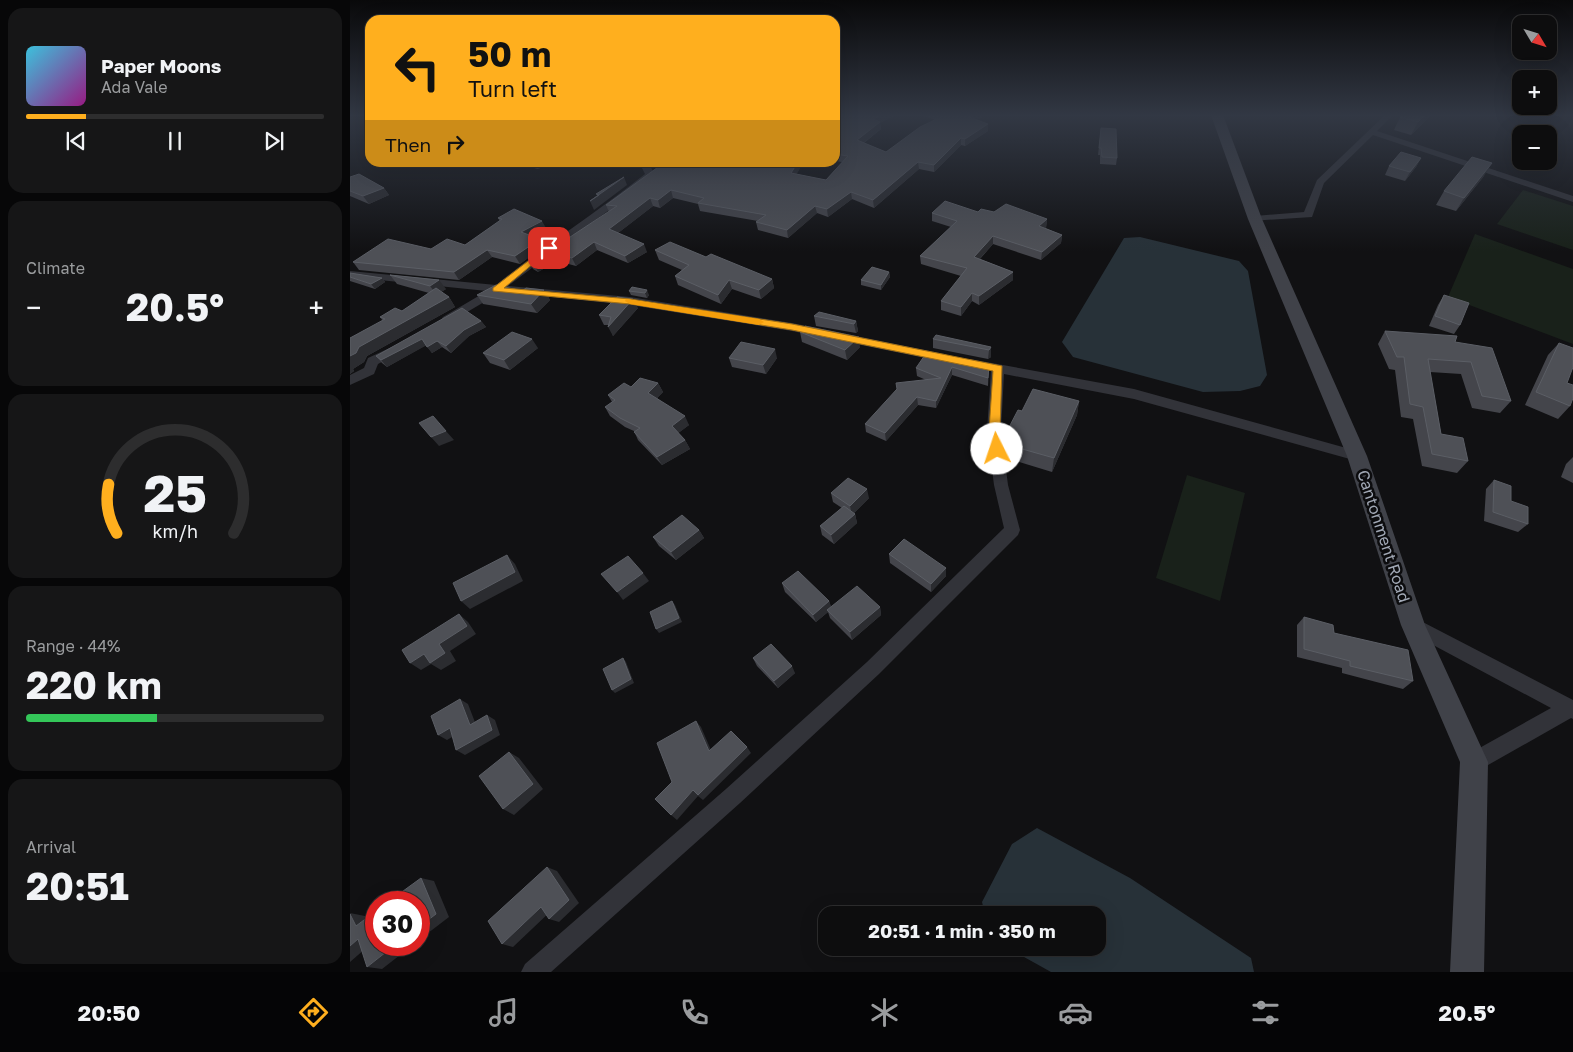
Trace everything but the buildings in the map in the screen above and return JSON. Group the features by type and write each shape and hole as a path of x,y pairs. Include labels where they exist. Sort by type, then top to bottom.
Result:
{"street":[{"name":"Cantonment Road","path":"1234,160 1255,219 1357,456 1413,624 1474,762 1467,972"},
{"path":"1255,219 1308,215 1320,182 1342,160"},
{"path":"1459,160 1572,197"},
{"path":"440,324 496,290 549,248 611,206 650,175 646,167"},
{"path":"350,274 496,290 630,301 792,327 1134,394 1357,456"},
{"path":"350,381 369,371 373,361 408,342"},
{"path":"533,972 733,796 872,668 1012,530 1001,485 994,431 998,368"},
{"path":"1413,624 1571,710"},
{"path":"1474,762 1571,710"}],"shaded area":[{"path":"1523,190 1573,206 1573,250 1497,224"},
{"path":"1475,234 1573,269 1573,344 1448,297"},
{"path":"1140,237 1239,261 1248,271 1267,375 1260,386 1240,391 1203,392 1073,357 1062,342 1124,238"},
{"path":"1187,475 1245,493 1220,601 1156,578"},
{"path":"1037,828 1130,878 1251,958 1254,972 1051,972 1022,956 1106,956 1106,906 983,906 982,902 1012,844"}],"slow traffic":[{"path":"630,301 759,322"}],"route":[{"path":"549,248 496,290 630,301 792,327 998,368 994,431 997,449"}]}
